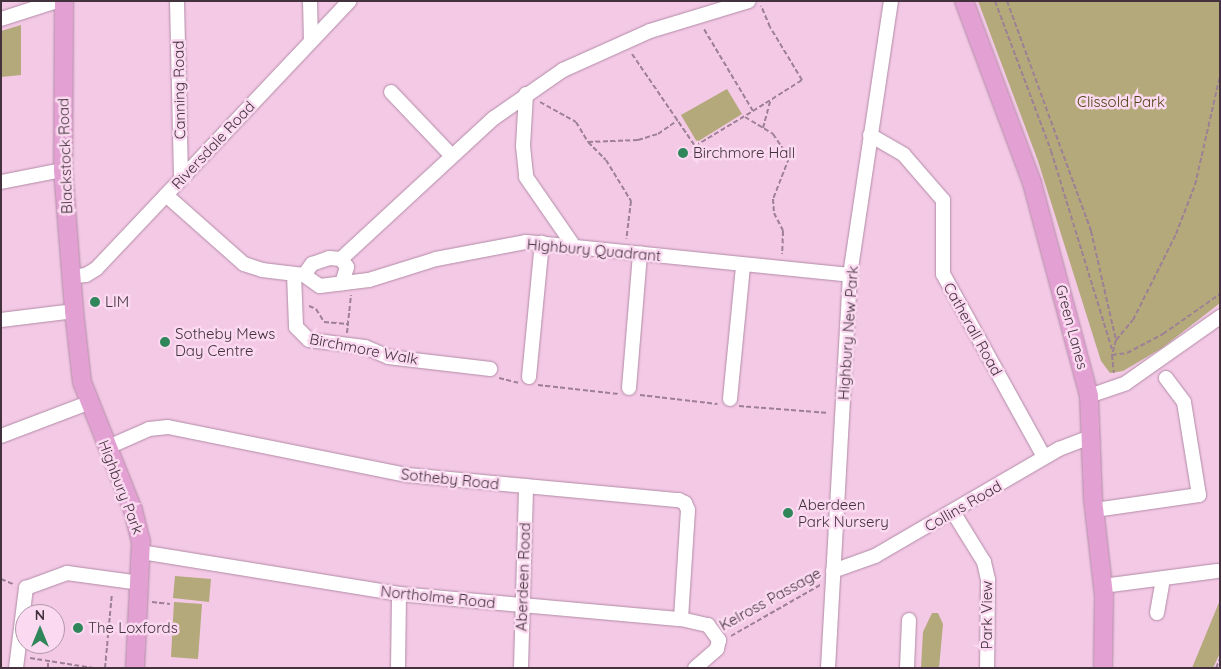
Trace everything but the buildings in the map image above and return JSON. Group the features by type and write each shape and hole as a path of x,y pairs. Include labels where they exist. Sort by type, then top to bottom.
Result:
{"main road":[{"name":"Blackstock Road","path":"64,1 63,170 74,310"},
{"name":"Green Lanes","path":"964,1 1032,183 1089,396 1095,510 1104,586 1104,668"},
{"name":"Highbury Park","path":"74,310 82,382 88,403 137,522 141,552 135,668"}],"street":[{"path":"1,18 57,1"},
{"name":"Canning Road","path":"177,1 181,179"},
{"path":"310,1 311,40"},
{"name":"Riversdale Road","path":"71,277 86,275 96,269 349,1"},
{"path":"299,274 312,264 329,258 341,259 452,156 526,94 563,70 624,42 696,16 749,1"},
{"name":"Highbury New Park","path":"828,668 850,275 891,1"},
{"path":"391,92 452,156"},
{"path":"526,94 523,146 526,177 573,245"},
{"name":"Catherall Road","path":"870,134 904,155 943,200 942,274 1044,457"},
{"path":"1,182 63,170"},
{"name":"Highbury Quadrant","path":"166,195 244,264 262,270 299,274 320,286 347,283 475,250 526,242 573,245 743,266 850,275"},
{"path":"529,382 542,243"},
{"path":"629,392 640,253"},
{"path":"341,259 347,267 347,283"},
{"path":"727,403 743,266"},
{"name":"Birchmore Walk","path":"299,274 295,305 296,327 304,337 365,347 388,357 490,369"},
{"path":"1,320 74,310"},
{"path":"1089,396 1126,383 1220,317"},
{"path":"1095,510 1199,494 1184,402 1166,378"},
{"path":"1,436 88,403"},
{"name":"Sotheby Road","path":"106,448 149,429 168,427 372,470 685,503 688,510 681,619"},
{"name":"Collins Road","path":"832,574 876,556 1044,457 1091,437"},
{"name":"Aberdeen Road","path":"521,668 526,486"},
{"name":"Park View","path":"953,512 984,562 988,579 987,668"},
{"name":"Northolme Road","path":"141,552 399,594 681,619 708,625 718,644"},
{"path":"1104,586 1217,571"},
{"path":"17,662 26,588 67,573 140,583"},
{"path":"1157,613 1163,579"},
{"path":"398,668 399,594"},
{"path":"907,668 909,620"},
{"path":"696,668 718,644"}],"path":[{"path":"624,42 662,103 678,120 695,146 802,80 770,28 759,1"},
{"path":"995,1 1051,151 1113,351"},
{"path":"1007,1 1091,231 1116,340"},
{"path":"696,16 753,111"},
{"path":"1114,374 1112,355 1116,340 1133,320 1157,280 1195,185 1220,76"},
{"path":"526,94 576,122 588,142 606,160 631,202 623,251"},
{"path":"763,128 770,100"},
{"path":"744,116 773,134 790,158 773,199 774,213 783,230 780,269"},
{"path":"588,142 638,140 658,134 678,120"},
{"path":"346,345 348,324 347,283"},
{"path":"1112,355 1127,353 1163,334 1220,294"},
{"path":"295,305 313,307 324,322 348,324"},
{"path":"490,369 497,377 529,382 842,414"},
{"name":"Kelross Passage","path":"718,644 832,574"},
{"path":"105,668 114,580"},
{"path":"139,601 170,604"},
{"path":"1216,668 1220,659"},
{"path":"17,662 48,662 93,668"},
{"path":"48,662 48,668"}],"green space":[{"name":"Clissold Park","path":"978,1 1220,1 1220,303 1162,348 1123,371 1110,373 1101,361 1038,161"},
{"path":"21,25 21,75 1,77 1,31"},
{"path":"727,89 742,114 697,142 681,115"},
{"path":"175,576 211,579 209,602 173,598"},
{"path":"1220,600 1220,653 1213,668 1192,668"},
{"path":"174,602 202,604 198,659 171,657"},
{"path":"932,613 938,613 943,624 939,668 921,668 923,632"}],"place":[{"name":"Birchmore Hall","path":"683,153"},
{"name":"LIM","path":"95,302"},
{"name":"Sotheby Mews Day Centre","path":"165,342"},
{"name":"Aberdeen Park Nursery","path":"788,513"},
{"name":"The Loxfords","path":"78,628"}]}
